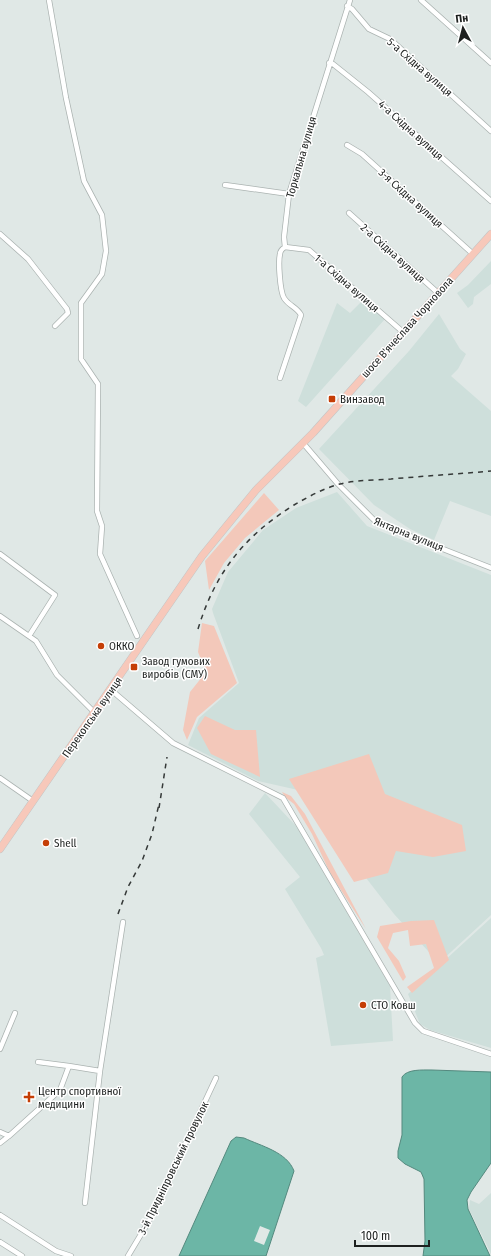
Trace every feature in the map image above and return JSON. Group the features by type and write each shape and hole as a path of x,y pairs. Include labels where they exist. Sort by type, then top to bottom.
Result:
{"main road":[{"name":"шосе В'ячеслава Чорновола","path":"241,508 260,486 303,444 491,234"},
{"name":"Перекопська вулиця","path":"0,849 202,556 241,508"}],"street":[{"path":"49,0 66,98 84,181 102,215 106,251 102,274 81,303 81,359 98,384 96,511 102,526 100,554 137,636"},
{"name":"Торкальна вулиця","path":"280,378 301,315 298,309 289,304 284,297 279,261 280,254 285,247 284,237 289,194 350,0"},
{"path":"421,0 491,63"},
{"name":"5-а Східна вулиця","path":"347,6 352,9 369,29 390,40 491,131"},
{"name":"4-а Східна вулиця","path":"329,63 333,64 368,92 491,201"},
{"name":"3-я Східна вулиця","path":"347,145 362,154 473,254"},
{"path":"225,185 289,194"},
{"name":"2-а Східна вулиця","path":"349,213 438,293"},
{"path":"0,234 36,268 67,309 68,313 55,326"},
{"name":"1-а Східна вулиця","path":"285,247 309,250 403,332"},
{"name":"Янтарна вулиця","path":"303,444 338,484 377,523 491,568"},
{"path":"0,554 55,595 29,636"},
{"path":"0,616 38,643 57,675 94,712"},
{"path":"110,689 173,743 283,798 415,1023 423,1031 491,1054"},
{"path":"0,778 33,801"},
{"path":"85,1203 100,1071 123,922"},
{"path":"0,1049 15,1014"},
{"path":"38,1062 100,1071"},
{"path":"0,1143 60,1090 69,1066"},
{"name":"3-й Придніпровський провулок","path":"128,1256 149,1221 216,1078"},
{"path":"0,1132 9,1136"},
{"path":"0,1215 56,1251 71,1256"},
{"path":"0,1242 22,1256"}],"shaded area":[{"path":"491,261 491,284 474,297 473,304 468,308 457,293 468,285"},
{"path":"363,300 385,319 306,407 298,401 337,303 350,313"},
{"path":"439,314 460,349 466,354 458,369 451,376 491,411 491,516 450,501 434,540 410,529 374,505 319,449 409,351"},
{"path":"337,492 367,526 491,575 491,915 439,963 394,914 298,790 258,781 188,745 199,718 239,683 212,609 228,572 263,530 296,508"},
{"path":"264,493 279,510 245,538 224,563 209,590 205,561"},
{"path":"202,623 214,626 237,683 197,717 187,740 183,730 190,692 206,672 198,652"},
{"path":"205,716 235,730 256,730 260,777 211,754 197,728"},
{"path":"369,754 385,794 462,825 466,851 433,857 396,851 388,873 354,882 289,779"},
{"path":"282,792 291,796 305,814 366,929 330,873 312,834 294,804 285,797"},
{"path":"265,793 297,827 390,986 393,1041 331,1046 316,958 324,955 285,889 300,877 249,814"},
{"path":"491,918 491,1048 430,1030 420,1024 408,994"},
{"path":"434,920 449,960 412,993 407,987 434,968 426,944 410,946 408,930 393,933 388,948 399,961 406,977 403,981 377,937 380,926 411,921"},
{"path":"432,1070 491,1072 491,1163 467,1200 468,1209 490,1256 423,1256 425,1241 424,1179 421,1172 405,1164 398,1158 398,1151 402,1135 402,1077 404,1074 411,1071"},
{"path":"236,1137 244,1138 280,1154 291,1164 294,1171 266,1256 179,1256 231,1141"},
{"path":"491,1193 491,1254 469,1209 470,1200 479,1204"}],"pier":[{"path":"260,1226 270,1230 264,1245 254,1241"}],"railway":[{"path":"198,629 213,590 223,573 246,543 276,517 316,493 340,484 352,482 491,471"},
{"path":"159,808 167,757"},
{"path":"118,914 128,887 142,861 152,834 159,804"}],"place":[{"name":"Винзавод","path":"332,399"},
{"name":"ОККО","path":"101,646"},
{"name":"Завод гумових виробів (СМУ)","path":"134,667"},
{"name":"Shell","path":"46,843"},
{"name":"СТО Ковш","path":"363,1005"},
{"name":"Центр спортивної медицини","path":"29,1097"}]}
